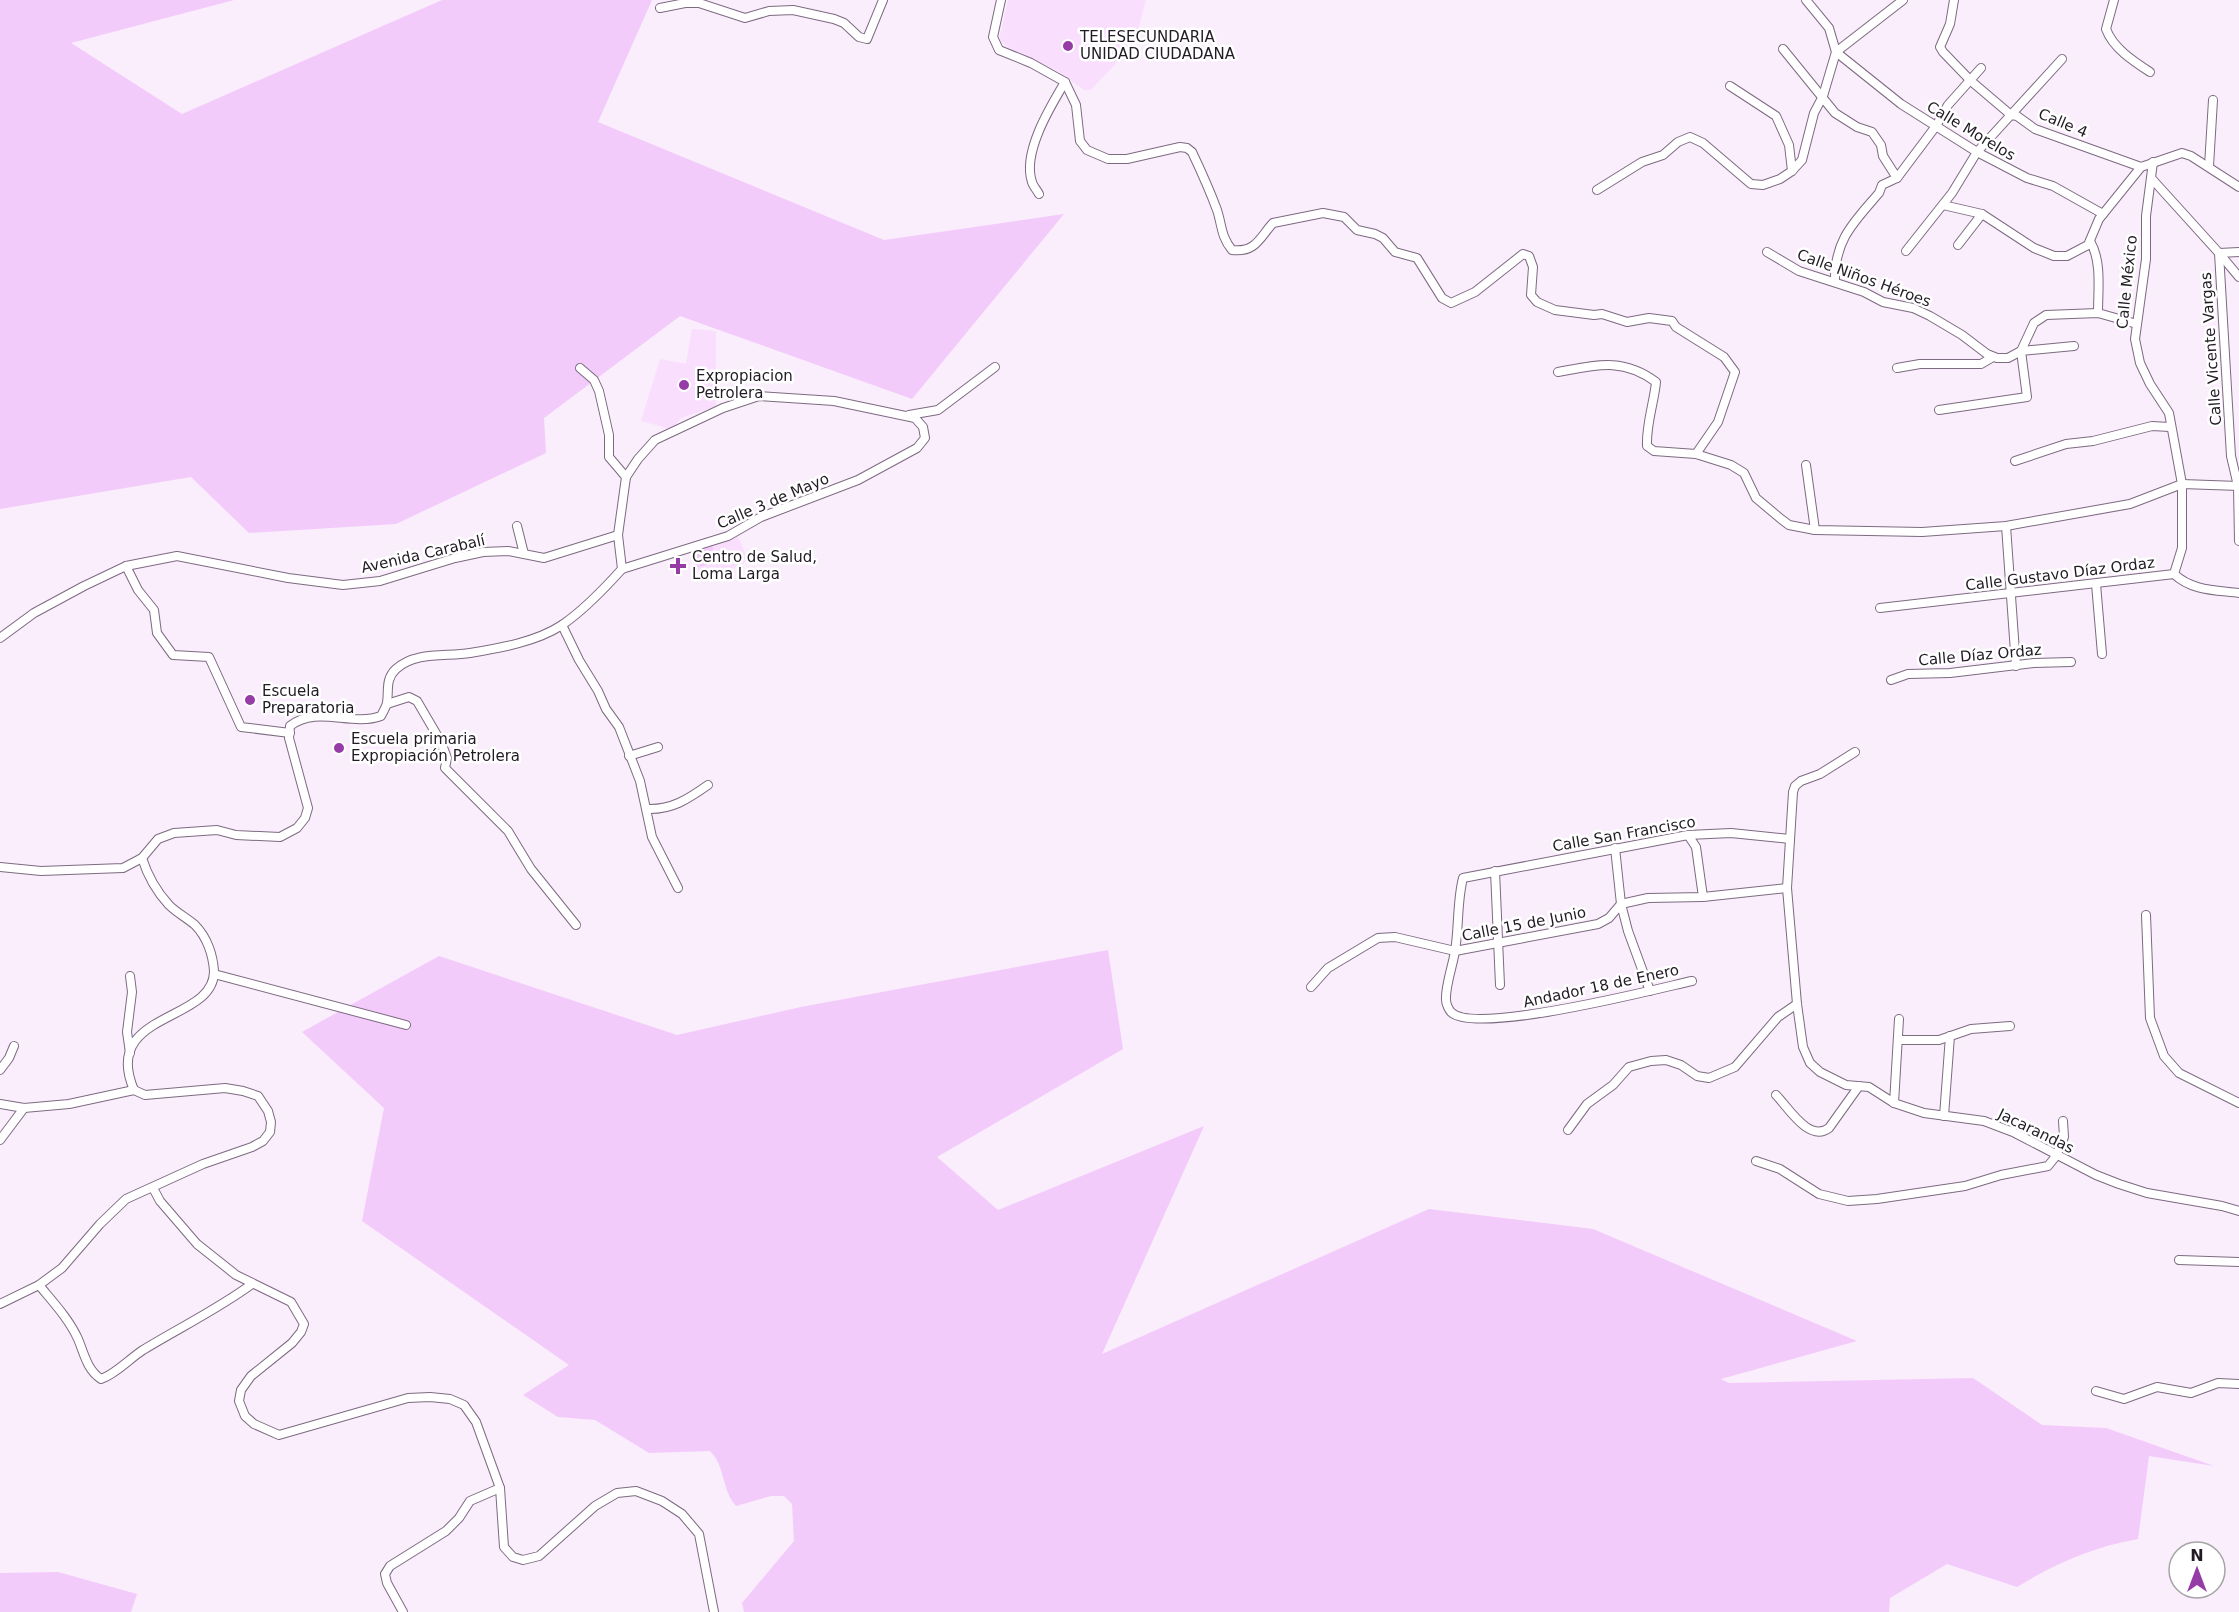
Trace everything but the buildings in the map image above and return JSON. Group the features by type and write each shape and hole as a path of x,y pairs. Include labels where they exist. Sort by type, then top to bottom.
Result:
{"street":[{"path":"660,8 699,3 744,18 769,10 793,10 834,19 844,23 859,37 867,39 883,0"},
{"path":"1001,0 993,37 999,50 1031,63 1065,82 1076,105 1080,141 1087,150 1108,159 1128,159 1180,147 1187,148 1192,152 1218,213 1225,242 1232,250 1246,250 1262,239 1273,223 1323,213 1344,217 1357,230 1383,238 1395,252 1417,258 1442,298 1451,303 1475,292 1523,254 1528,256 1533,267 1531,295 1537,302 1555,310 1602,314 1627,322 1649,318 1672,321 1676,327 1724,357 1735,372 1718,422 1696,454"},
{"path":"1597,190 1642,162 1663,154 1686,137 1703,143 1751,184 1763,184 1780,179 1792,171 1802,160 1814,113 1824,96 1836,52 1829,28 1806,0"},
{"name":"Calle 4","path":"1954,0 1950,24 1940,47 1942,52 1971,81 2012,115 2035,129 2141,167"},
{"path":"2114,0 2106,29 2107,33 2132,60 2150,72"},
{"path":"1836,52 1900,1"},
{"path":"1783,49 1824,96 1835,113 1857,127 1872,132 1881,145 1883,156 1898,178"},
{"name":"Calle Morelos","path":"1836,52 1901,104 1977,152 2027,178 2053,186 2103,214"},
{"path":"1906,250 1942,205 1977,152 2062,59"},
{"path":"1835,282 1839,247 1843,237 1879,193 1882,185 1898,178 1948,105 1981,68"},
{"path":"1039,194 1031,182 1030,158 1051,104 1065,82"},
{"path":"1730,86 1776,116 1789,145 1792,171"},
{"path":"2209,166 2212,100"},
{"path":"1942,205 1982,214 2034,248 2054,256 2067,256 2078,252 2090,241 2099,219 2141,167 2153,162 2182,153 2209,166 2239,187"},
{"name":"Calle México","path":"2153,162 2146,216 2146,259 2134,339 2140,363 2150,384 2169,413 2182,484 2182,548 2174,574"},
{"name":"Calle Vicente Vargas","path":"2152,179 2218,253 2231,456 2238,486 2239,541"},
{"path":"1959,245 1982,214"},
{"path":"2090,241 2096,250 2098,267 2098,313"},
{"name":"Calle Niños Héroes","path":"1767,252 1799,271 1864,292 1883,302 1913,308 1930,316 1993,357"},
{"path":"2218,253 2239,252"},
{"path":"2218,253 2239,277"},
{"path":"1939,410 2027,397 2021,351 2034,323 2046,315 2098,313 2137,324"},
{"path":"1897,368 1920,364 1981,364 1993,357 2008,358 2021,351 2074,346"},
{"path":"1558,372 1593,365 1610,365 1634,368 1644,373 1656,382 1647,446 1654,451 1696,454 1731,465 1743,473 1756,498 1780,519 1790,525 1815,530 1922,532 2006,526 2130,504 2182,484 2238,486"},
{"path":"0,867 41,872 123,868 142,858 158,839 174,833 217,830 236,834 280,837 297,828 305,818 308,808 289,738 290,726 299,719 308,717 369,720 381,716 387,704 388,679 408,662 424,657 469,653 518,643 538,637 562,625 604,589 622,569 618,535 626,477 655,440 723,408 759,396 834,401 905,416 938,410 995,367"},
{"path":"580,368 594,380 599,391 609,435 609,457 626,477"},
{"name":"Calle 3 de Mayo","path":"622,569 728,536 761,517 858,480 917,448 925,438 923,427 915,418 905,416"},
{"path":"2015,461 2066,444 2093,441 2152,426 2170,427"},
{"path":"1806,465 1815,530"},
{"path":"517,526 524,554"},
{"path":"2006,526 2016,666"},
{"name":"Avenida Carabalí","path":"0,638 34,613 126,566 177,556 288,578 344,585 381,581 455,558 483,552 508,551 544,558 618,535"},
{"path":"126,566 138,590 154,610 157,633 173,655 209,657 241,727 290,733"},
{"name":"Calle Gustavo Díaz Ordaz","path":"1880,608 2174,574 2181,581 2198,588 2239,592"},
{"path":"2096,584 2102,654"},
{"path":"562,625 606,709 619,727 640,781 652,837 678,888"},
{"name":"Calle Díaz Ordaz","path":"1891,680 1908,674 1950,673 2034,663 2071,662"},
{"path":"387,704 409,697 417,701 441,742 447,758 445,768 508,831 531,869 576,925"},
{"path":"629,756 658,747"},
{"path":"1568,1130 1587,1104 1613,1085 1629,1067 1651,1061 1666,1060 1681,1065 1697,1076 1709,1078 1735,1067 1778,1017 1797,1004 1787,888 1793,792 1795,786 1801,781 1821,774 1854,752"},
{"path":"647,809 675,806 708,785"},
{"name":"Calle San Francisco","path":"1463,878 1688,835 1731,833 1790,839"},
{"path":"1688,835 1696,847 1703,897"},
{"path":"1615,848 1621,904 1628,931 1650,991"},
{"path":"130,1053 138,1037 152,1024 189,1007 199,999 207,990 214,974 213,958 208,944 196,927 171,907 150,882 142,858"},
{"path":"1494,871 1500,985"},
{"name":"Andador 18 de Enero","path":"1463,878 1455,951 1446,1000 1450,1011 1459,1018 1486,1020 1515,1017 1692,981"},
{"name":"Calle 15 de Junio","path":"1311,987 1328,968 1378,938 1395,937 1455,951 1598,924 1609,918 1621,904 1648,898 1703,897 1787,888"},
{"path":"2146,915 2150,1018 2164,1056 2179,1073 2239,1103"},
{"path":"214,974 406,1025"},
{"path":"130,976 132,993 127,1032 130,1053 129,1077 134,1090"},
{"name":"Jacarandas","path":"1797,1004 1803,1047 1810,1063 1820,1072 1846,1086 1869,1087 1894,1103 1924,1113 1984,1121 2013,1132 2096,1175 2147,1193 2239,1211"},
{"path":"1894,1103 1899,1019"},
{"path":"1898,1040 1939,1040 1971,1029 2010,1026"},
{"path":"1944,1116 1950,1036"},
{"path":"0,1070 14,1046"},
{"path":"1776,1095 1798,1122 1817,1132 1824,1132 1859,1086"},
{"path":"0,1104 24,1108 69,1104 134,1090 145,1095 225,1088 258,1096 268,1111 271,1122 270,1132 263,1141 252,1147 203,1164 126,1199 100,1224 62,1268 39,1286 0,1304"},
{"path":"0,1140 24,1108"},
{"path":"1756,1161 1780,1169 1819,1194 1848,1201 1877,1199 1965,1186 2001,1175 2048,1166 2064,1137 2063,1121"},
{"path":"153,1188 160,1201 196,1244 217,1262 252,1284 274,1292 291,1302 303,1324 301,1332 292,1342 251,1376 241,1390 239,1401 245,1416 254,1424 279,1434 408,1398 450,1399 464,1405 476,1422 500,1488 504,1546 513,1557 523,1560 539,1556 596,1506 617,1493 636,1491 662,1500 682,1514 699,1534 714,1612"},
{"path":"2179,1260 2239,1262"},
{"path":"39,1286 65,1316 78,1337 93,1374 101,1379 110,1376 126,1362 184,1325 233,1298 252,1284"},
{"path":"2096,1391 2124,1399 2157,1387 2191,1393 2218,1383 2239,1383"},
{"path":"398,1610 385,1574 390,1566 446,1531 459,1518 470,1501 500,1488"}],"shaded area":[{"path":"0,0 234,0 71,43 182,114 442,0 652,0 598,122 884,240 1064,214 912,399 680,316 544,418 546,453 396,524 249,533 191,477 0,509"},
{"name":"TELESECUNDARIA UNIDAD CIUDADANA","path":"1008,0 1146,0 1136,37 1119,60 1091,90 1084,90 1056,70 1011,49 999,40"},
{"name":"Expropiacion Petrolera","path":"692,329 716,331 716,406 681,418 671,429 641,421 660,359 686,364"},
{"path":"738,537 748,560 726,572 698,573 690,550"},
{"path":"712,545 717,562 696,568 691,551"},
{"path":"1108,950 1123,1049 937,1157 998,1210 1204,1126 1102,1354 1429,1209 1593,1229 1857,1341 1721,1379 1729,1383 1973,1378 2042,1425 2106,1428 2214,1466 2149,1456 2138,1539 2106,1546 2075,1557 2017,1587 1947,1564 1890,1598 1889,1612 744,1612 742,1603 794,1541 792,1504 784,1496 771,1496 736,1506 728,1492 719,1464 710,1451 649,1453 595,1420 558,1417 523,1395 569,1365 362,1221 384,1108 302,1032 439,956 677,1035 801,1007"},
{"path":"58,1572 137,1594 131,1612 0,1612 0,1573"}],"place":[{"name":"TELESECUNDARIA UNIDAD CIUDADANA","path":"1068,46"},
{"name":"Expropiacion Petrolera","path":"684,385"},
{"name":"Centro de Salud, Loma Larga","path":"678,566"},
{"name":"Escuela Preparatoria","path":"250,700"},
{"name":"Escuela primaria Expropiación Petrolera","path":"339,748"}]}
